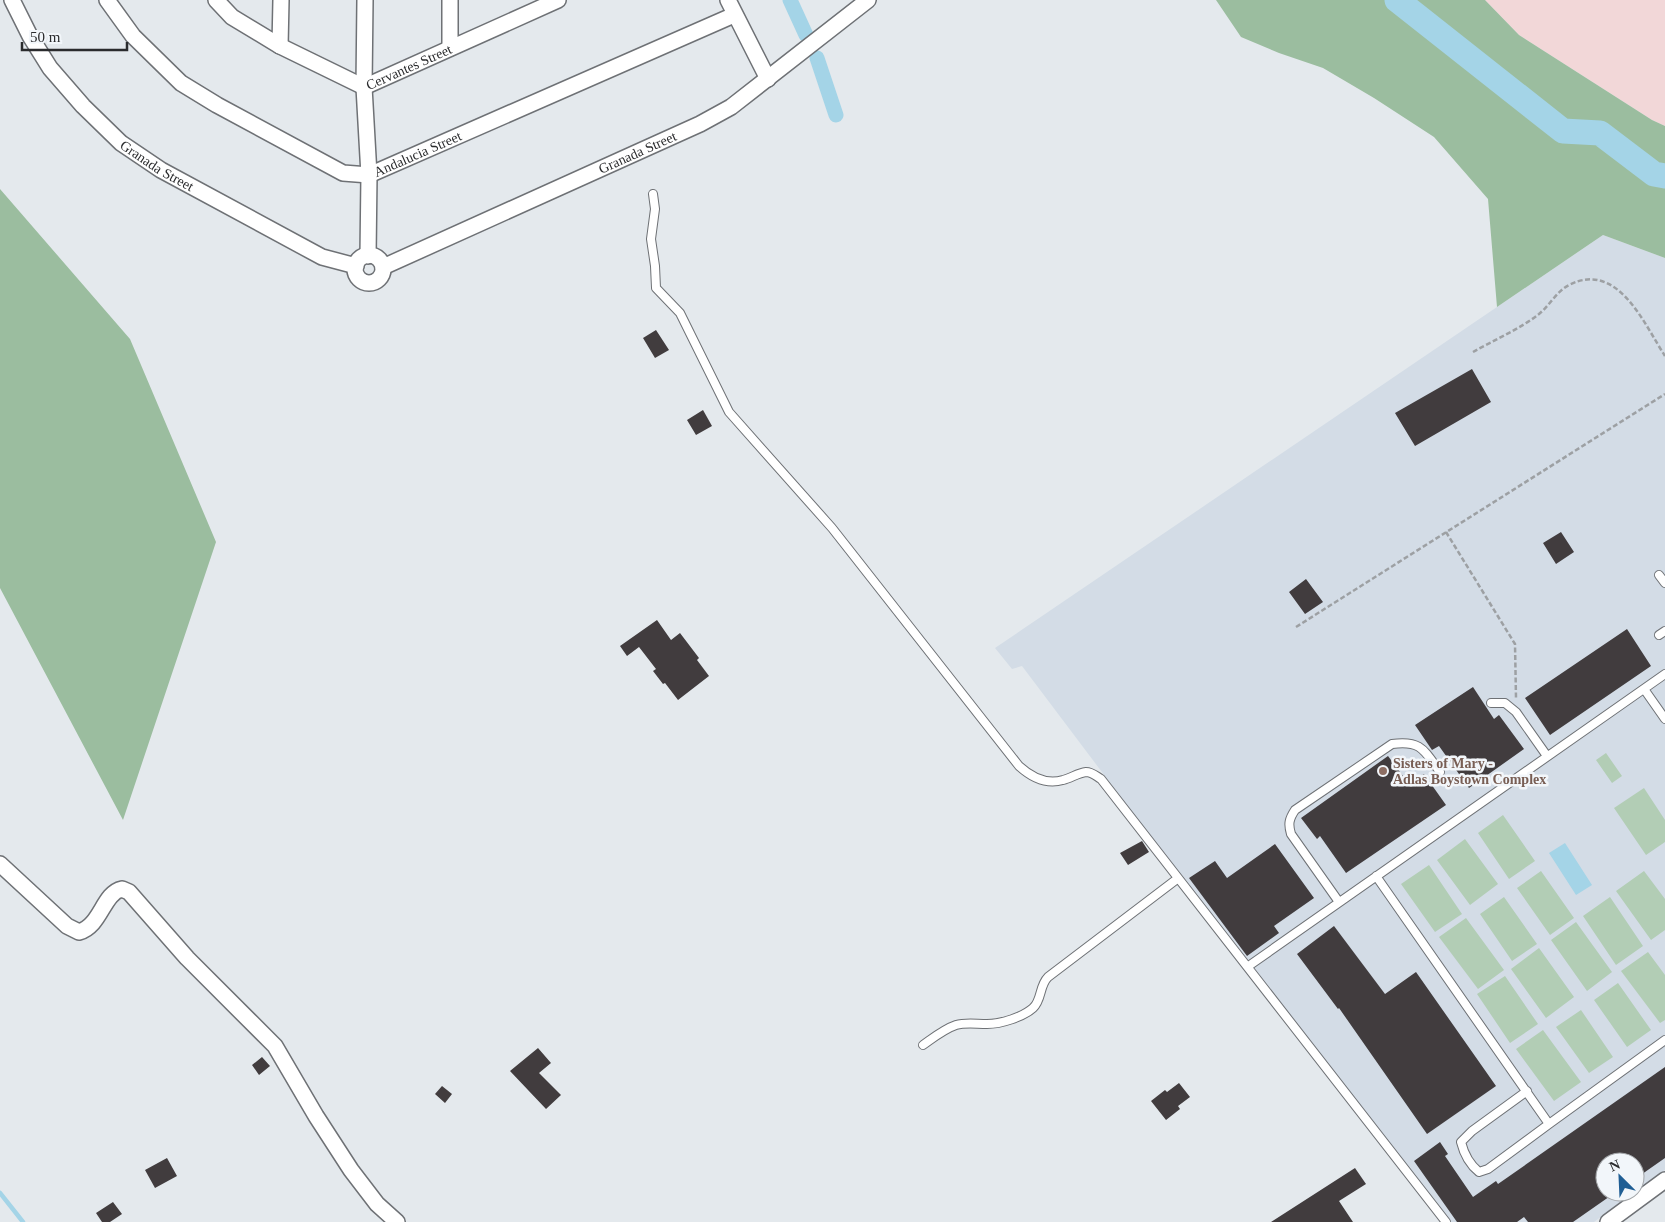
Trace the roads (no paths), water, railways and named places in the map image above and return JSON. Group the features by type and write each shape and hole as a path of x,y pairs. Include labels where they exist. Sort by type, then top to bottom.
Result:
{"street":[{"name":"Granada Street","path":"12,0 30,36 50,68 83,106 122,143 161,170 322,257 356,266"},
{"name":"Andalucia Street","path":"107,0 133,36 182,83 217,105 343,173 369,175 734,15"},
{"name":"Cervantes Street","path":"216,0 232,17 280,46 364,87 552,1"},
{"path":"280,0 280,46"},
{"path":"365,0 364,87 369,175 368,256"},
{"path":"450,0 450,48"},
{"path":"728,0 768,79"},
{"name":"Granada Street","path":"383,267 700,124 731,107 768,79 854,5 868,0"},
{"path":"368,256 376,257 383,267 383,272 379,279 371,283 366,283 356,275 356,266 360,259 368,256"},
{"path":"0,864 67,926 79,932 86,930 92,925 114,892 122,889 129,892 187,958 275,1046 316,1116 351,1170 377,1204 398,1222"},
{"path":"1608,1222 1665,1180"}],"lane":[{"path":"653,194 656,210 651,239 656,288 680,313 729,412 832,528 1019,766 1028,774 1039,779 1061,781 1087,772 1101,779 1446,1222"},
{"path":"1659,575 1665,583"},
{"path":"1250,965 1665,674"},
{"path":"1644,688 1665,719"},
{"path":"1491,704 1505,703 1516,712 1548,756"},
{"path":"1339,902 1291,834 1288,825 1289,818 1295,810 1392,744 1407,742 1423,749 1440,772"},
{"path":"1376,876 1549,1124"},
{"path":"923,1045 958,1024 998,1023 1032,1009 1037,1004 1043,982 1048,977 1177,879"},
{"path":"1527,1091 1472,1131 1461,1142 1471,1166 1479,1172 1488,1169 1665,1040"},
{"path":"1654,1049 1665,1046"}],"water":[{"path":"1565,843 1592,885 1576,895 1549,853"}],"waterway":[{"path":"790,0 806,35"},
{"path":"1397,0 1563,131 1600,133 1654,174 1665,176"},
{"path":"817,58 836,115"},
{"path":"0,1193 23,1222"}],"place":[{"name":"Sisters of Mary - Adlas Boystown Complex","path":"1383,771"}]}
